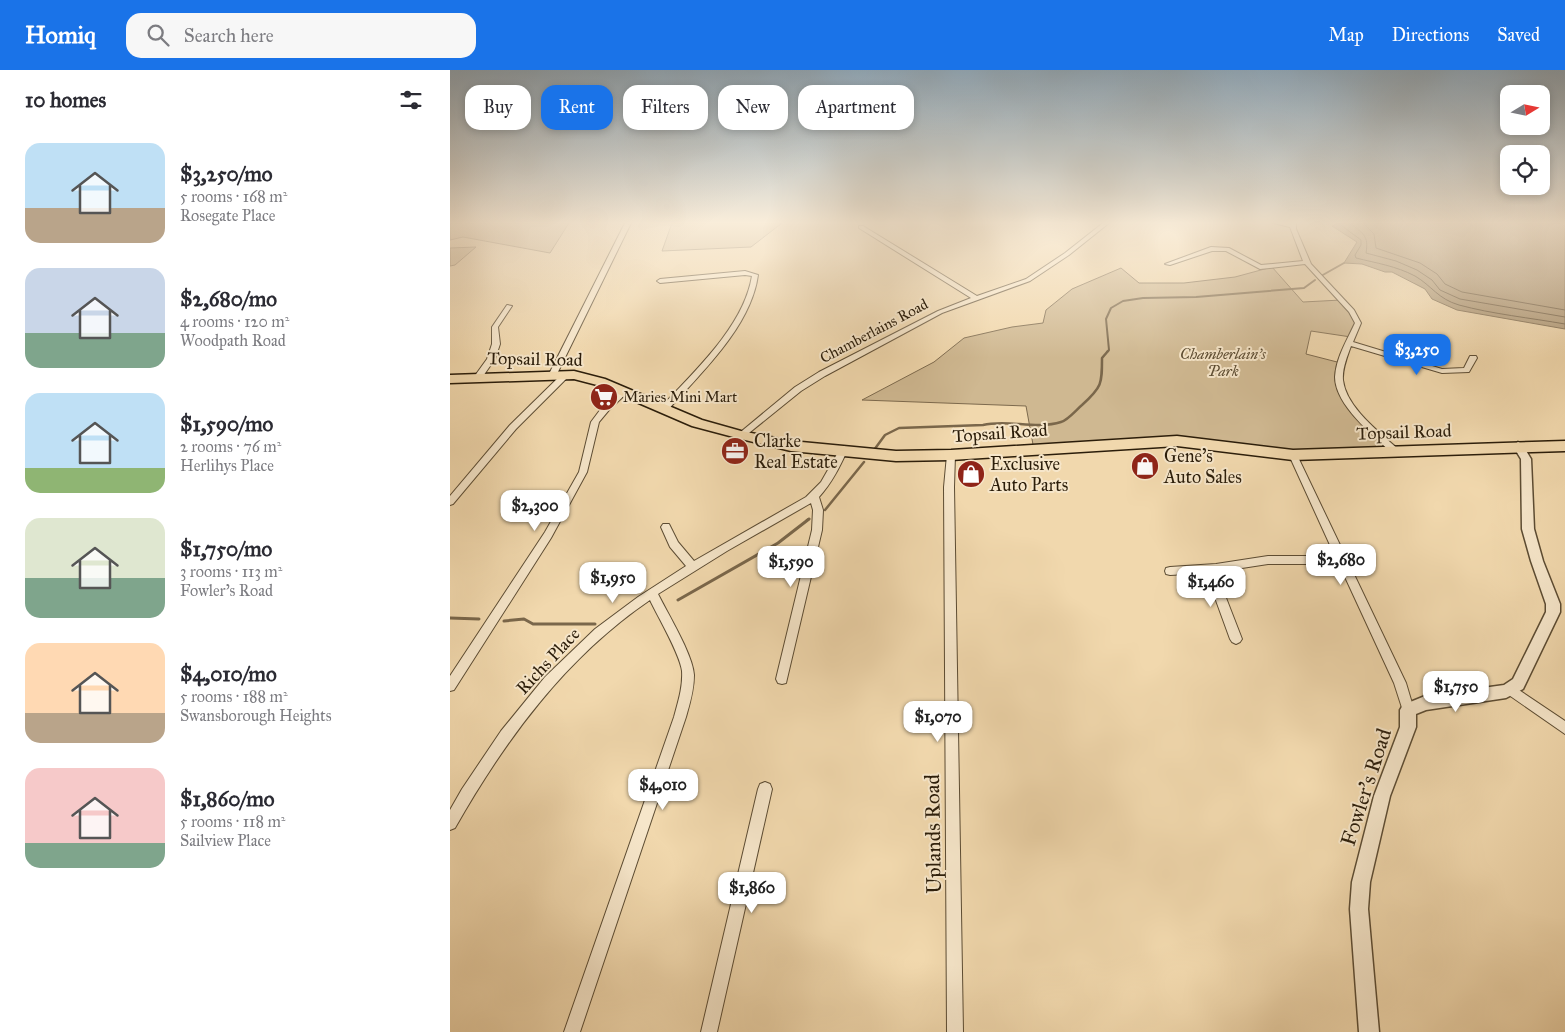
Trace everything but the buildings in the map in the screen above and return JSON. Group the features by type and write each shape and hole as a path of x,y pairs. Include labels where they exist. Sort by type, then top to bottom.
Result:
{"main road":[{"name":"Topsail Road","path":"450,379 574,375 625,391 661,407 663,410 697,423 741,435 791,446 844,449 896,456 950,455 1177,441 1293,455 1518,446 1565,446"}],"street":[{"path":"552,376 606,268"},
{"path":"926,268 977,299"},
{"name":"Chamberlains Road","path":"741,435 798,389 822,374 933,316 1028,280 1046,268"},
{"path":"1312,268 1328,288 1352,311 1358,323 1341,363 1338,381 1347,402 1395,451"},
{"path":"660,281 745,273 755,276 748,302 721,344 663,410"},
{"path":"478,377 491,359 496,344 495,327 509,306"},
{"path":"1348,343 1442,371 1466,370 1473,358"},
{"path":"450,502 514,427 566,375"},
{"path":"450,686 548,535 583,472 595,422 606,408 625,391"},
{"path":"1518,446 1526,459 1528,529 1533,551 1554,609 1522,678 1518,684 1510,689 1565,728"},
{"name":"Richs Place","path":"450,823 494,752 522,715 551,681 600,631 652,593 760,528 799,507 814,496 827,480 844,449"},
{"name":"Uplands Road","path":"950,455 955,1032"},
{"path":"1293,455 1400,683 1408,710"},
{"path":"782,679 815,542 819,515 814,496"},
{"path":"666,527 674,544 694,568"},
{"path":"1170,571 1210,569 1268,560 1342,560"},
{"path":"1210,569 1236,639"},
{"path":"572,1032 680,718 687,687 688,673 686,662 652,593"},
{"name":"Fowler's Road","path":"1369,1032 1359,909 1360,882 1382,796 1408,727 1408,710 1425,703 1510,689"},
{"path":"709,1032 765,790"}],"green space":[{"name":"Chamberlain's Park","path":"1121,268 1139,283 1184,283 1235,277 1273,268 1303,302 1341,300 1358,323 1351,337 1311,331 1306,354 1341,363 1339,381 1347,402 1395,451 1293,455 1177,441 1034,450 1026,406 862,400 934,362 964,338 1012,327 1043,323 1046,310 1072,289"}],"water":[{"path":"1373,268 1565,268 1565,329 1457,310 1432,299 1425,289 1392,272"}],"waterway":[{"path":"1321,276 1335,268"},
{"path":"1108,351 1106,319 1111,308 1123,301 1143,298 1196,297 1304,288 1315,280"},
{"path":"874,450 885,435 899,428 993,423 1042,425 1064,421 1089,399 1097,389 1102,374 1102,358 1108,351"},
{"path":"825,510 864,462"},
{"path":"678,600 778,543 809,519 807,520"},
{"path":"450,618 479,619"},
{"path":"504,621 524,619 533,624 595,624"}],"place":[{"name":"Maries Mini Mart","path":"604,397"},
{"name":"Clarke Real Estate","path":"735,451"},
{"name":"Gene's Auto Sales","path":"1145,466"},
{"name":"Exclusive Auto Parts","path":"971,474"}]}
